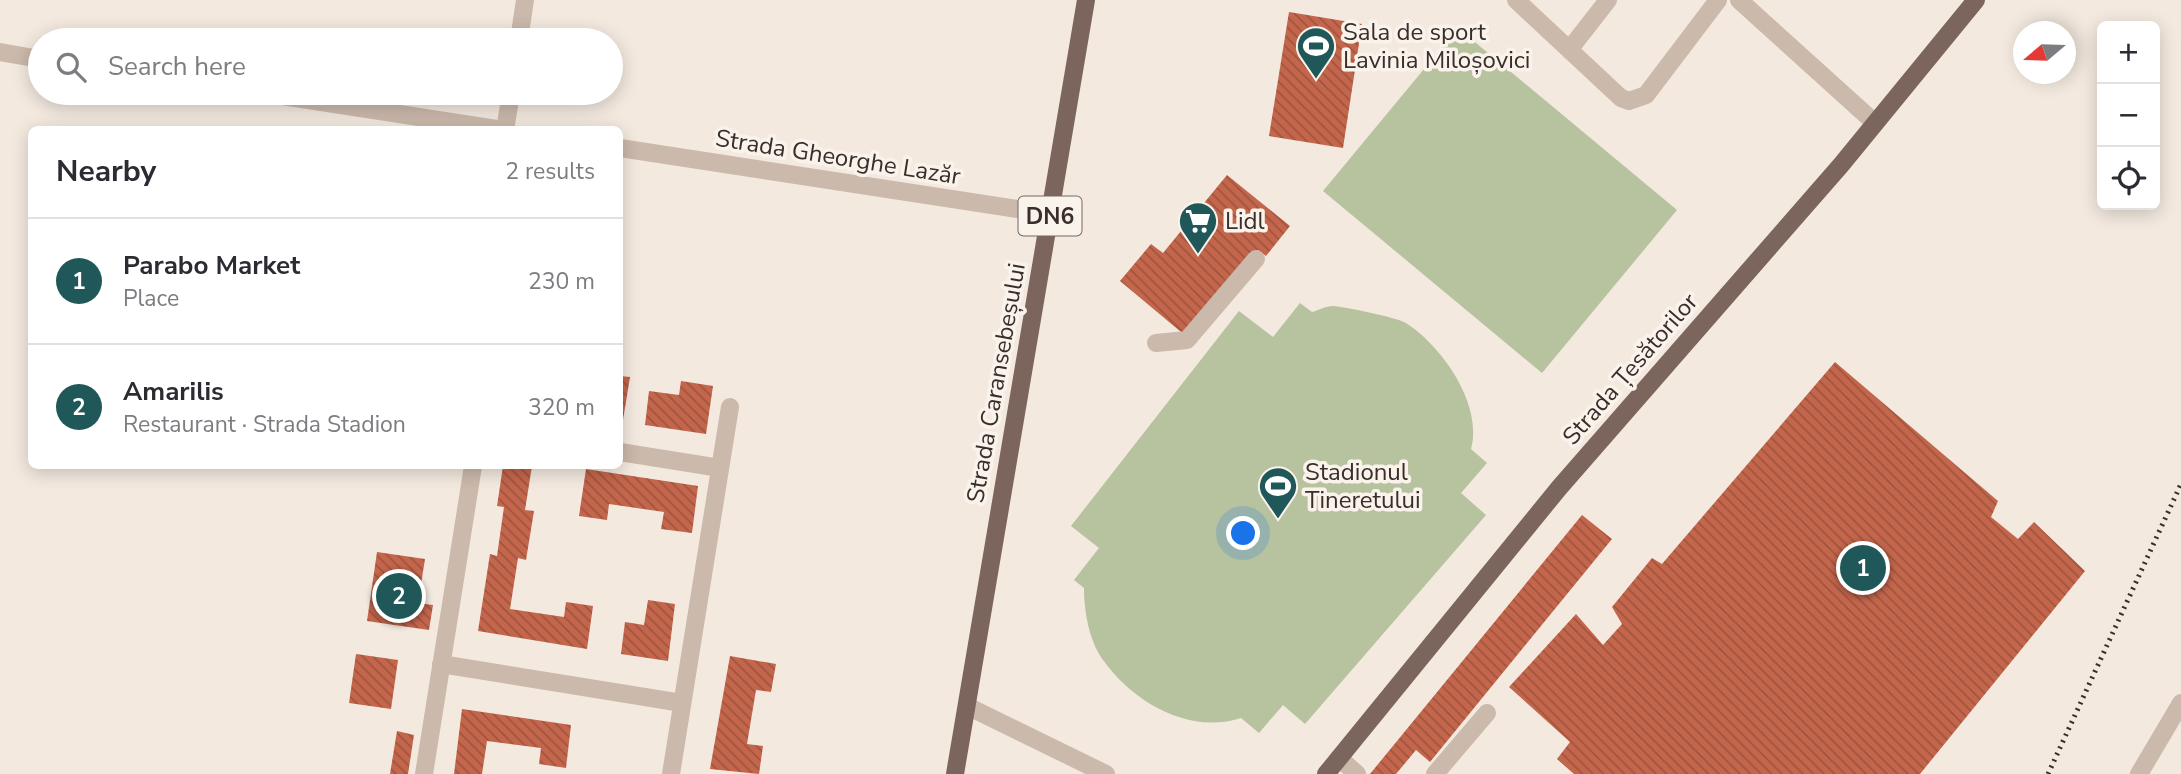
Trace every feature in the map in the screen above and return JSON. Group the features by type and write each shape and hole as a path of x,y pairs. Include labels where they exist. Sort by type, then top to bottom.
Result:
{"main road":[{"name":"Strada Caransebeșului","path":"957,771 1087,0"},
{"name":"Strada Țesătorilor","path":"1326,774 1559,488 1875,122 1976,0"}],"street":[{"path":"521,28 525,0"},
{"path":"1516,0 1620,98 1638,100 1646,95 1718,0"},
{"path":"1569,50 1608,0"},
{"path":"1739,0 1875,122"},
{"path":"0,52 28,57"},
{"path":"341,105 478,126"},
{"path":"505,126 509,105"},
{"name":"Strada Gheorghe Lazăr","path":"623,148 1050,214"},
{"path":"1156,343 1187,340 1256,259"},
{"path":"671,774 730,407"},
{"path":"623,452 720,468"},
{"path":"424,774 473,469"},
{"path":"442,664 682,703"},
{"path":"2139,774 2181,703"},
{"path":"967,706 1106,774"},
{"path":"1435,774 1487,713"},
{"path":"1339,758 1357,774"}],"green space":[{"path":"1458,28 1677,210 1542,373 1323,191"},
{"name":"Stadionul Tineretului","path":"1300,303 1312,312 1333,306 1400,321 1420,334 1433,347 1457,378 1471,414 1471,449 1487,463 1461,493 1486,515 1305,724 1283,705 1259,733 1241,718 1202,722 1164,711 1146,701 1115,675 1094,644 1086,615 1084,588 1074,580 1099,548 1071,526 1239,311 1273,337"}],"building":[{"name":"Sala de sport Lavinia Miloșovici","path":"1289,12 1362,24 1343,148 1269,136"},
{"name":"Lidl","path":"1227,175 1290,226 1266,256 1258,250 1187,337 1120,281 1151,244 1163,253"},
{"path":"1835,362 1998,501 1991,517 2018,539 2034,522 2085,571 1920,774 1574,774 1557,759 1570,742 1509,687 1576,614 1603,645 1622,624 1612,607 1652,558 1662,564"},
{"path":"623,376 630,377 623,420"},
{"path":"681,381 713,386 706,434 645,425 649,391 679,395"},
{"path":"503,469 532,469 525,510 534,511 526,560 518,558 510,609 564,617 566,602 593,606 587,649 478,631 490,554 497,556 504,507 497,506"},
{"path":"586,469 698,486 692,533 661,529 664,512 609,504 607,520 579,516"},
{"path":"1582,515 1612,539 1430,762 1416,750 1396,774 1370,774"},
{"path":"377,552 425,559 418,603 433,605 429,630 367,621"},
{"path":"648,600 675,604 668,661 621,654 625,622 644,625"},
{"path":"356,654 398,660 391,709 349,703"},
{"path":"730,656 776,664 771,692 756,690 747,744 763,746 759,774 710,769"},
{"path":"462,709 571,725 566,768 539,764 541,748 487,741 482,774 454,774"},
{"path":"397,731 414,735 408,774 390,774"}],"railway":[{"path":"2048,774 2181,484"}],"place":[{"name":"Sala de sport Lavinia Miloșovici","path":"1316,80"},
{"name":"Lidl","path":"1198,255"},
{"name":"Stadionul Tineretului","path":"1278,520"},
{"name":"Parabo Market","path":"1863,568"},
{"name":"Amarilis","path":"399,596"}]}
